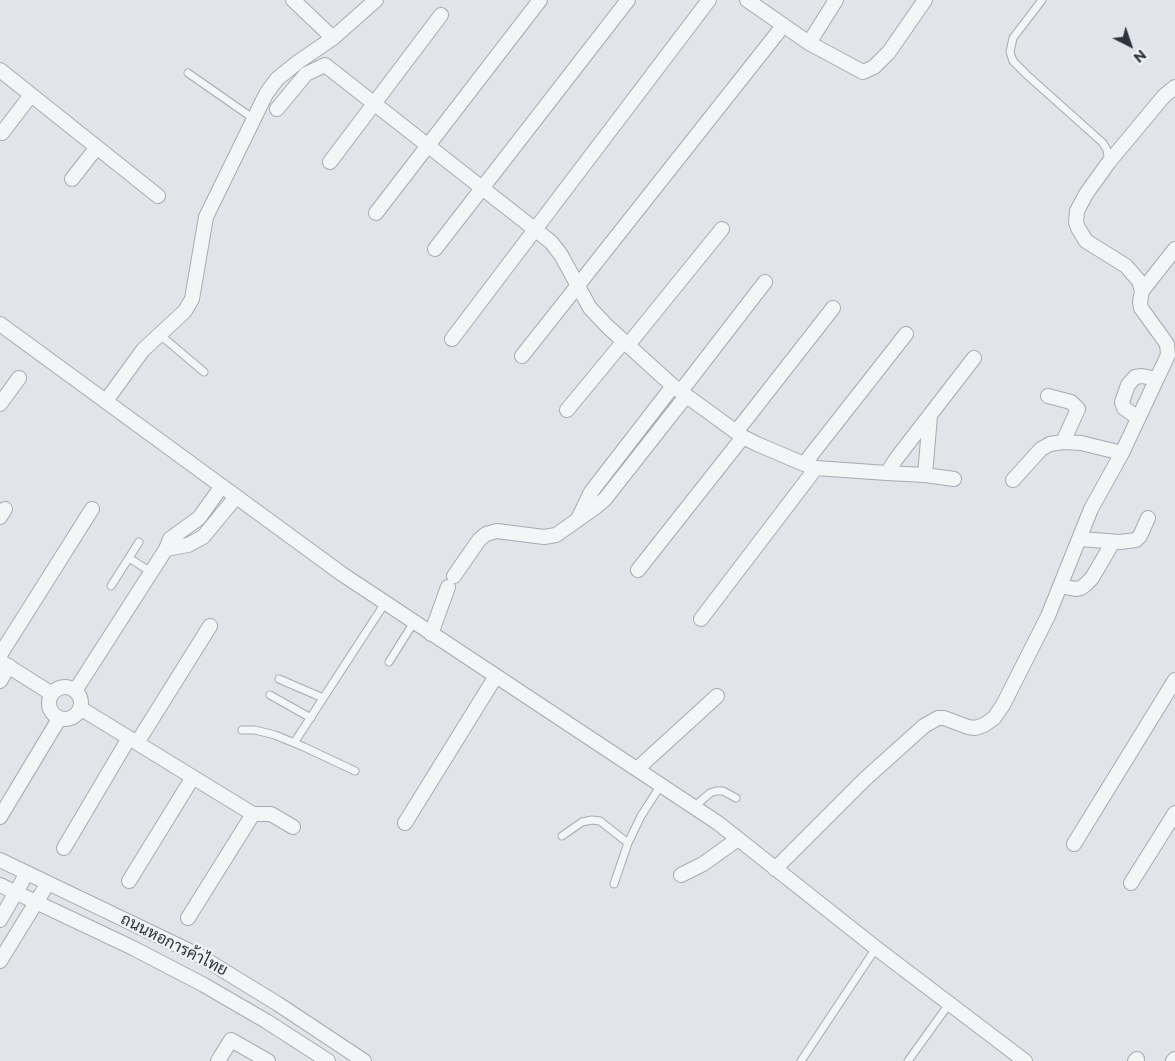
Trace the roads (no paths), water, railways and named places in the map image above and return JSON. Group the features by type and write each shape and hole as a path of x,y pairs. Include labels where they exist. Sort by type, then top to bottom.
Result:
{"street":[{"path":"293,0 333,38"},
{"path":"106,402 143,350 185,311 192,299 206,216 266,94 276,79 333,38 376,0"},
{"path":"376,213 540,0"},
{"path":"435,249 628,0"},
{"path":"452,339 709,0"},
{"path":"747,0 783,26 863,72 874,67 889,52 925,0"},
{"path":"809,42 836,0"},
{"path":"330,162 441,15"},
{"path":"522,356 783,26"},
{"path":"277,109 306,74 325,65 536,229 556,248 590,308 680,391 757,444 810,466 954,479"},
{"path":"0,70 158,196"},
{"path":"775,869 865,779 924,726 938,718 944,718 975,728 984,725 994,718 1026,660 1061,586 1091,509 1171,354 1167,344 1141,308 1142,291 1135,274 1126,266 1086,241 1076,222 1077,211 1086,194 1109,162 1164,96 1175,87"},
{"path":"2,133 31,95"},
{"path":"72,179 97,147"},
{"path":"567,410 722,229"},
{"path":"1142,291 1175,249"},
{"path":"431,634 451,582 479,540 486,534 498,531 544,537 556,535 605,499 629,469 680,391 765,282"},
{"path":"638,570 833,308"},
{"path":"0,324 342,574 694,807 1025,1061"},
{"path":"701,619 906,334"},
{"path":"887,473 974,358"},
{"path":"1138,418 1124,408 1122,402 1128,384 1135,378 1142,376 1157,379"},
{"path":"0,404 19,378"},
{"path":"578,519 591,492 616,459 680,391"},
{"path":"1048,396 1071,402 1078,409 1063,442"},
{"path":"925,475 930,416"},
{"path":"1013,480 1041,449 1050,444 1063,442 1081,444 1122,452"},
{"path":"616,459 629,469"},
{"path":"75,691 166,549 170,538 199,518 222,486"},
{"path":"166,549 188,545 203,537 236,497"},
{"path":"0,655 92,508"},
{"path":"1080,539 1113,542 1136,540 1140,536 1148,518"},
{"path":"1061,586 1075,589 1081,588 1086,584 1092,578 1113,542"},
{"path":"64,848 133,740 210,626"},
{"path":"0,681 4,663 52,694"},
{"path":"405,823 496,676"},
{"path":"1074,844 1175,680"},
{"path":"68,687 80,697 80,708 74,716 59,719 51,712 49,707 48,702 52,694 57,688 68,687"},
{"path":"637,769 717,696"},
{"path":"80,708 253,814 271,814 293,827"},
{"path":"0,817 59,719"},
{"path":"129,881 193,778"},
{"path":"1131,883 1175,813"},
{"path":"188,918 253,814"},
{"path":"681,876 703,864 738,839"},
{"name":"ถนนหอการค้าไทย","path":"0,860 198,954 364,1061"},
{"path":"0,920 27,873"},
{"path":"0,961 48,883"},
{"name":"ถนนหอการค้าไทย","path":"0,885 133,948 204,985 266,1021 328,1061"},
{"path":"218,1061 231,1040 268,1061"}],"lane":[{"path":"1042,0 1013,38 1010,52 1013,60 1027,76 1103,143 1107,150 1109,162"},
{"path":"188,74 254,120"},
{"path":"159,334 204,372"},
{"path":"111,586 139,542"},
{"path":"129,558 151,572"},
{"path":"294,743 384,603"},
{"path":"389,662 414,622"},
{"path":"279,679 323,698"},
{"path":"270,694 311,718"},
{"path":"242,730 255,730 294,743 355,771"},
{"path":"614,884 628,843 640,816 661,784"},
{"path":"694,807 710,793 716,791 723,791 736,798"},
{"path":"562,836 582,822 592,820 600,821 628,843"},
{"path":"801,1061 876,948"},
{"path":"908,1061 949,1004"}]}
